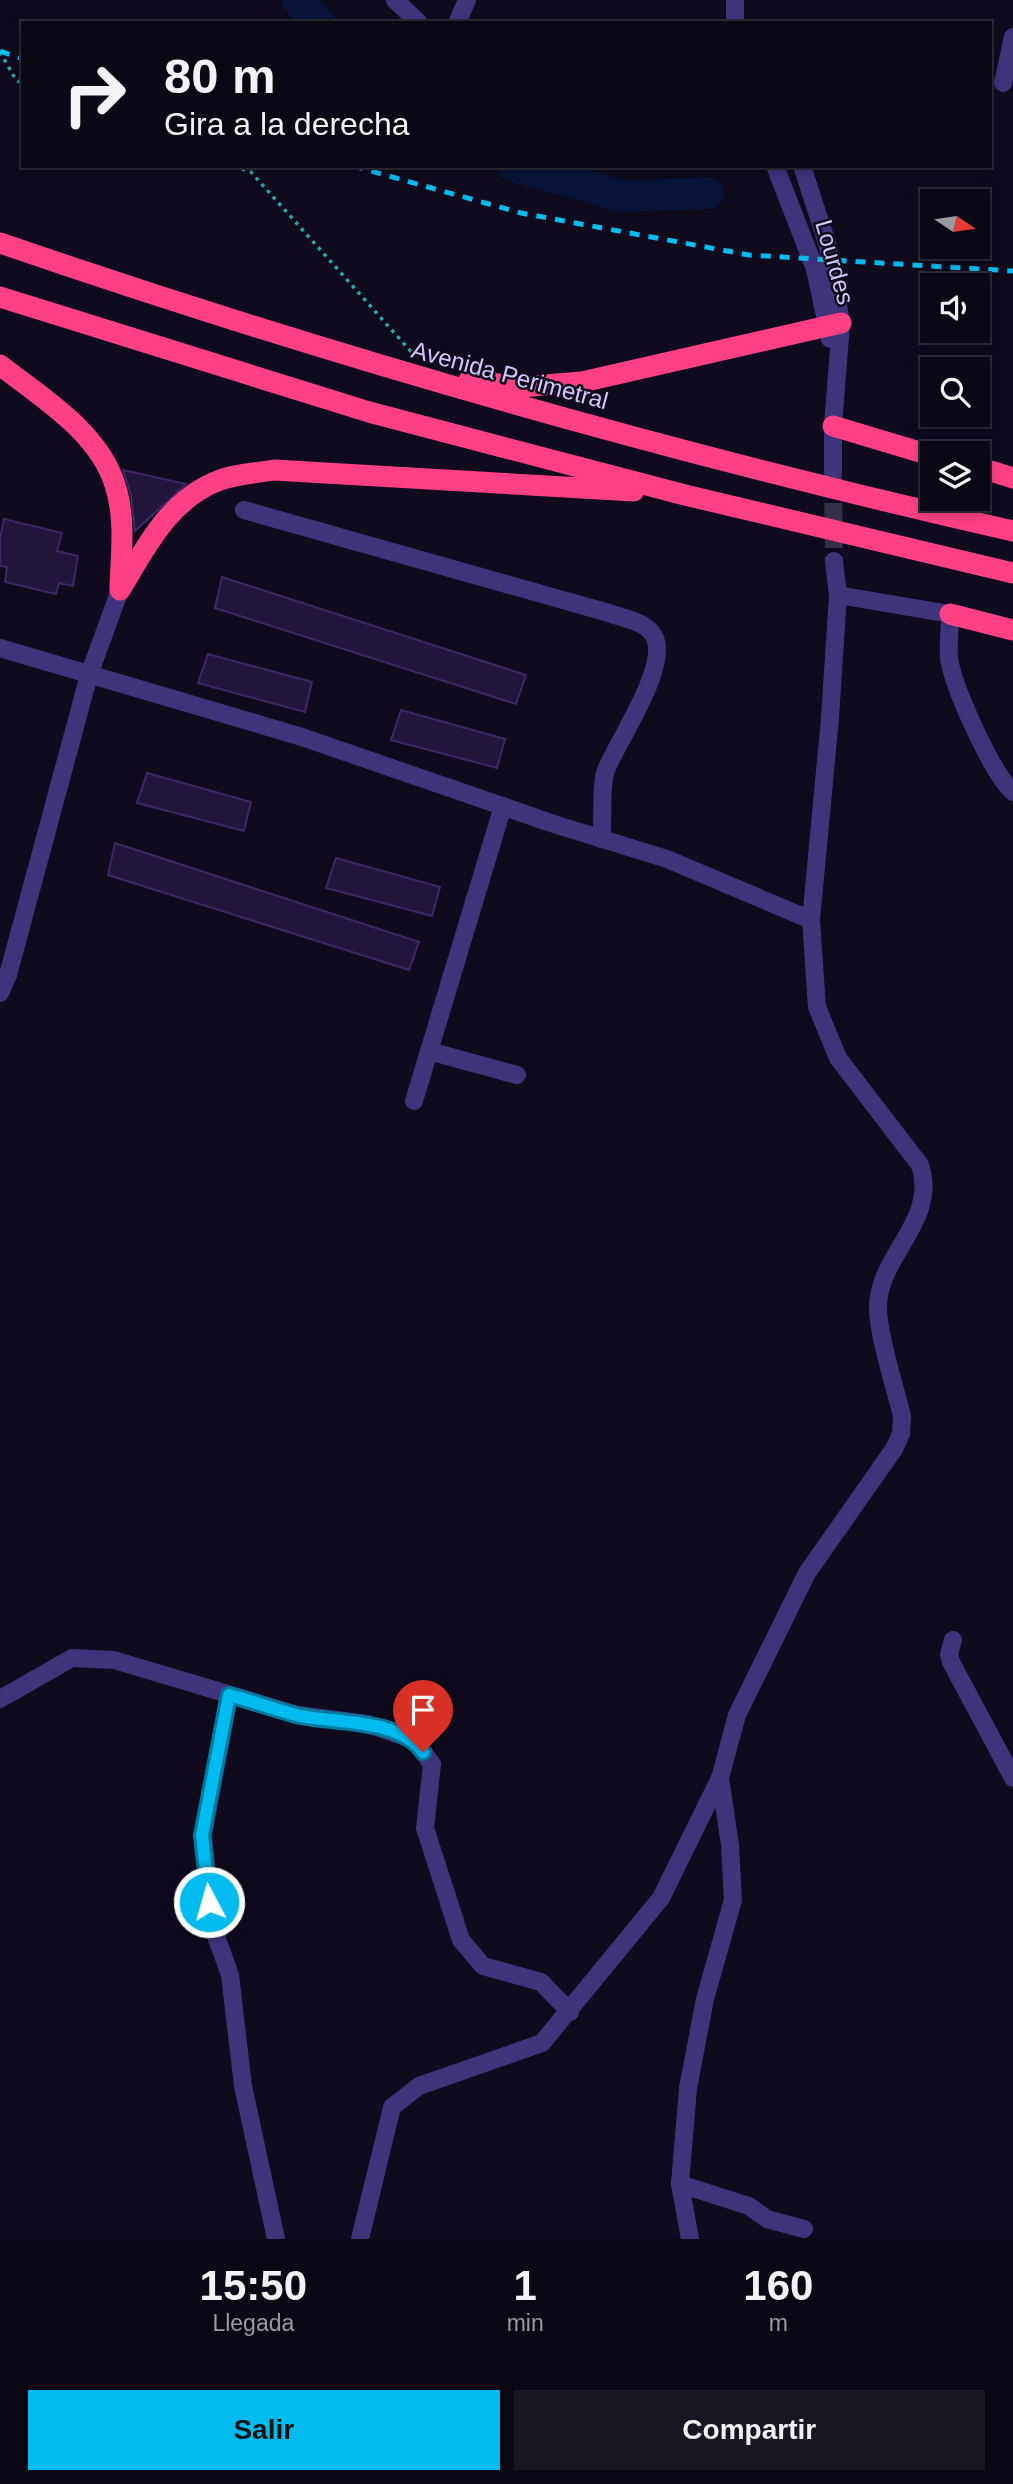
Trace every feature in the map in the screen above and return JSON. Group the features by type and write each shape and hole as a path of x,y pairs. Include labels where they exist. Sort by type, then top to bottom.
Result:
{"highway":[{"name":"Avenida Perimetral","path":"0,243 384,368 633,436 1013,531"},
{"path":"0,297 369,412 685,495 1013,573"},
{"path":"384,368 520,387 582,382 834,325"},
{"path":"0,365 68,419 96,447 115,485 122,529 120,590"},
{"path":"833,426 920,452"},
{"path":"120,590 156,530 177,506 220,480 274,470 451,482 560,484 685,495"},
{"path":"990,471 1013,478"},
{"path":"950,614 1013,630"}],"street":[{"path":"395,0 417,21"},
{"path":"458,21 467,0"},
{"path":"735,0 735,21"},
{"path":"1002,83 1013,37"},
{"name":"Lourdes","path":"776,168 834,325"},
{"path":"803,168 828,246 838,374 833,426 833,472"},
{"path":"244,510 415,561 609,613 646,627 659,643 658,658 635,715 606,770 601,839"},
{"path":"360,2239 392,2107 419,2086 542,2043 661,1898 720,1778 737,1715 807,1573 894,1449 901,1434 902,1416 878,1310 895,1255 924,1203 926,1183 920,1165 838,1058 817,1007 811,920 830,718 838,595 834,561"},
{"path":"0,993 8,975 89,675 120,590"},
{"path":"838,595 950,614 949,659 959,697 1001,776 1013,792"},
{"path":"0,649 302,737 667,859 811,920"},
{"path":"414,1101 503,806"},
{"path":"429,1051 517,1075"},
{"path":"953,1640 948,1654 951,1662 1013,1778"},
{"path":"0,1699 72,1658 114,1660 298,1715 368,1724 414,1740 432,1764 425,1828 461,1940 483,1966 541,1982 570,2012"},
{"path":"229,1695 202,1835 212,1925 230,1975 243,2086 276,2239"},
{"path":"690,2239 680,2184 688,2088 705,1999 733,1900 730,1845 720,1778"},
{"path":"680,2184 749,2206 767,2219 804,2229"}],"path":[{"path":"0,52 16,80 21,83"},
{"path":"240,168 251,172 431,374"}],"building":[{"path":"123,470 186,484 135,531 131,495"},
{"path":"4,519 62,533 57,551 78,556 73,586 59,583 56,594 5,582 7,567 0,566 0,538"},
{"path":"222,577 526,675 516,704 215,608"},
{"path":"208,654 312,682 305,712 198,683"},
{"path":"401,710 505,739 497,768 391,740"},
{"path":"147,773 251,802 244,831 137,803"},
{"path":"115,843 419,942 409,970 108,875"},
{"path":"336,858 440,887 432,916 326,888"}],"waterway":[{"path":"298,0 317,21"},
{"path":"521,168 623,196 708,193"}],"tunnel":[{"path":"833,476 834,561"}],"railway":[{"path":"0,51 21,58"},
{"path":"360,168 521,213 749,255 1013,271"}],"route":[{"path":"209,1902 202,1835 229,1695 298,1715 368,1724 414,1740 423,1752"}]}
